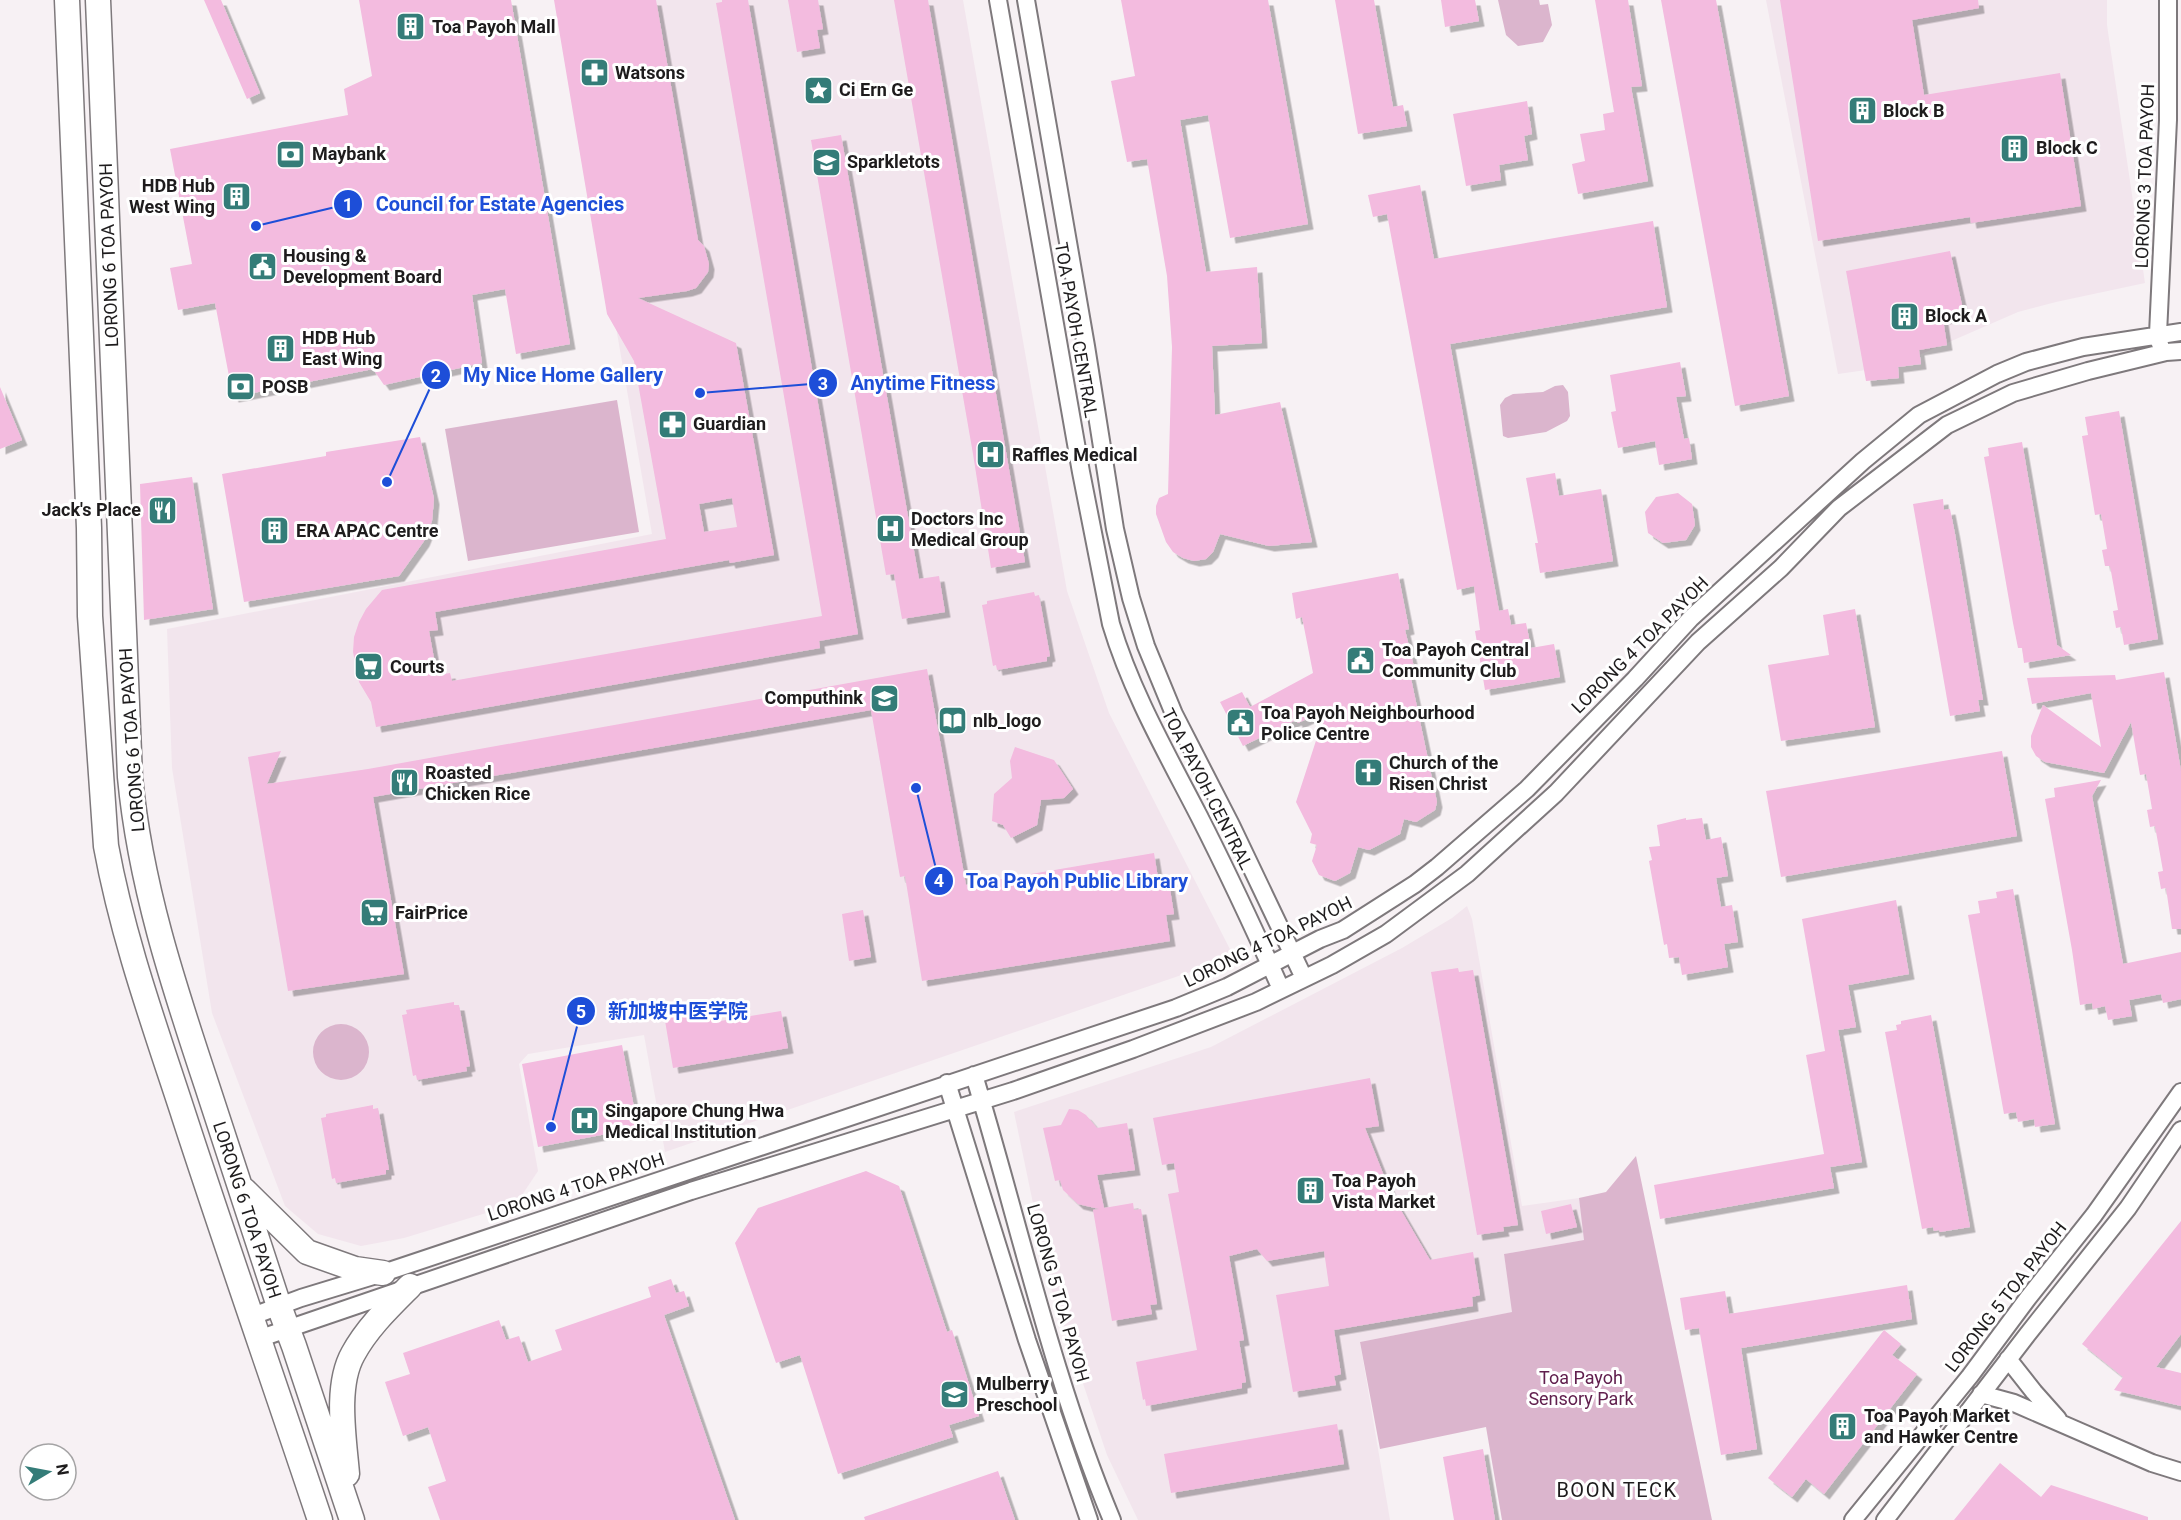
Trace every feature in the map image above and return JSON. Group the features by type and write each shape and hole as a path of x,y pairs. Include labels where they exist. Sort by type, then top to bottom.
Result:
{"main road":[{"name":"LORONG 6 TOA PAYOH","path":"67,0 89,528 90,616 106,846 117,902 137,975 320,1520"},
{"name":"LORONG 6 TOA PAYOH","path":"98,0 133,805 144,871 157,928 183,1016 351,1517"},
{"path":"239,1184 307,1252 355,1269 382,1273"},
{"path":"351,1517 342,1410 344,1379 352,1355 381,1315 410,1286"}],"street":[{"name":"TOA PAYOH CENTRAL","path":"998,0 1081,472 1111,624 1118,648 1155,730 1229,876 1281,989"},
{"name":"TOA PAYOH CENTRAL","path":"1026,0 1086,346 1115,530 1131,598 1146,646 1174,714 1231,825 1304,978"},
{"name":"LORONG 3 TOA PAYOH","path":"2161,353 2158,334 2168,120 2168,0"},
{"name":"LORONG 4 TOA PAYOH","path":"254,1328 279,1306 1176,1008 1227,987 1320,939 1343,930 1406,890 1497,816 1635,679 1691,618 1863,461 1919,415 1997,374 2026,362 2083,347 2181,332"},
{"path":"254,1328 288,1329 691,1191 955,1109 1133,1048 1256,1002 1304,978 1386,934 1467,874 1556,793 1698,642 1781,568 1839,507 1947,425 2013,393 2088,371 2161,353 2181,351"},
{"name":"LORONG 5 TOA PAYOH","path":"974,1075 1056,1360 1112,1520"},
{"path":"947,1083 1027,1340 1089,1520"},
{"name":"LORONG 5 TOA PAYOH","path":"1853,1520 1970,1376 2094,1215 2181,1092"},
{"path":"1885,1520 2008,1359 2128,1208 2181,1130"},
{"path":"2008,1359 2046,1407 2066,1425"},
{"path":"1981,1394 2014,1403 2152,1463 2181,1472"}],"shaded area":[{"path":"559,0 963,0 1067,591 1109,713 1234,957 665,1152 644,1035 528,1054 519,1064 538,1171 516,1204 404,1238 361,1246 318,1234 285,1206 212,1013 172,768 167,629 652,534"},
{"path":"1766,0 2107,0 2107,25 2145,283 2018,312 1894,366 1838,374"},
{"path":"1467,906 1472,919 1522,1206 1579,1198 1585,1240 1504,1254 1513,1312 1360,1342 1390,1520 1138,1520 1107,1455 1050,1285 1014,1112 1211,1047 1402,948 1452,918"}],"green space":[{"path":"1498,0 1539,0 1540,5 1548,4 1552,25 1543,42 1518,46 1506,35"},
{"path":"1563,385 1568,392 1570,416 1567,421 1546,432 1508,438 1503,436 1500,405 1505,398 1513,394 1543,392"},
{"path":"617,400 639,532 468,561 445,429"},
{"path":"341,1024 352,1026 361,1032 367,1041 369,1052 367,1063 361,1072 352,1078 341,1080 330,1078 321,1072 315,1063 313,1052 315,1041 321,1032 330,1026"},
{"name":"Toa Payoh Sensory Park","path":"1636,1156 1712,1520 1502,1520 1486,1427 1380,1449 1360,1342 1512,1312 1504,1254 1584,1240 1579,1198 1606,1192"}],"building":[{"path":"204,0 221,0 260,93 247,99"},
{"path":"359,0 511,0 570,344 516,354 505,289 472,295 482,363 384,385 373,369 233,397 215,303 178,310 170,268 192,264 170,149 348,115 344,89 372,76"},
{"path":"554,0 656,0 698,240 704,246 709,264 708,272 696,288 638,298 736,343 774,555 730,563 729,560 435,612 438,630 429,631 437,675 450,673 452,681 822,616 716,3 722,0 748,0 858,634 819,641 820,648 376,727 371,702 359,682 353,652 354,637 359,622 366,609 382,590 666,539 634,361 607,314","holes":["732,498 737,527 704,532 699,504"]},
{"path":"788,0 818,0 823,29 817,30 820,48 797,52"},
{"path":"894,0 928,0 1025,562 991,568"},
{"path":"1121,0 1268,0 1308,224 1230,238 1208,115 1180,120 1206,272 1257,267 1262,343 1212,346 1215,415 1280,402 1312,542 1269,546 1220,534 1213,552 1206,559 1194,561 1173,552 1166,542 1156,514 1159,498 1168,494 1172,347 1167,276 1147,159 1127,162 1111,81 1135,76"},
{"path":"1335,0 1374,0 1393,107 1403,105 1407,126 1358,134"},
{"path":"1441,0 1475,0 1479,21 1445,27"},
{"path":"1595,0 1628,0 1642,86 1631,87 1648,181 1578,194 1572,164 1585,161 1580,134 1605,130 1603,114 1614,112"},
{"path":"1661,0 1716,0 1789,396 1735,406"},
{"name":"Block B","path":"1780,0 1978,0 1979,8 1912,20 1924,95 2060,73 2081,206 1971,223 1970,217 1818,241"},
{"path":"1527,101 1532,134 1524,136 1528,160 1499,165 1501,180 1466,186 1453,114"},
{"path":"841,135 919,579 939,576 945,612 902,619 894,574 886,575 811,140"},
{"path":"1420,185 1434,259 1653,221 1667,307 1450,344 1499,611 1508,609 1511,625 1526,623 1531,648 1554,644 1560,677 1485,690 1475,631 1480,630 1474,586 1457,590 1387,214 1373,217 1368,195"},
{"name":"Block A","path":"1950,251 1964,314 1943,319 1947,345 1919,350 1921,364 1898,367 1899,378 1866,381 1846,271"},
{"path":"1680,362 1686,396 1676,397 1684,439 1689,438 1692,459 1659,465 1655,441 1618,448 1611,412 1616,411 1610,375"},
{"path":"0,387 22,440 0,449"},
{"path":"2119,411 2158,639 2124,645 2121,627 2116,628 2113,611 2118,610 2110,566 2105,566 2102,550 2107,549 2101,514 2095,515 2082,436 2088,435 2085,417"},
{"path":"420,437 434,499 432,521 424,541 399,576 244,602 222,474 326,456 326,452"},
{"path":"2022,442 2057,645 2071,655 2024,663 2022,648 2018,648 2013,623 1984,457 1989,456 1988,448"},
{"path":"1555,473 1559,496 1601,489 1613,561 1540,573 1535,543 1538,543 1526,478"},
{"path":"192,477 213,609 144,620 140,484"},
{"path":"1678,493 1692,504 1695,525 1686,540 1663,543 1648,533 1645,512 1656,497"},
{"path":"1943,499 1944,510 1950,509 1955,534 1983,700 1978,700 1980,711 1950,716 1913,504"},
{"path":"1398,573 1409,629 1405,630 1414,667 1409,669 1437,802 1435,810 1416,822 1404,819 1400,834 1369,850 1358,847 1350,873 1335,881 1319,875 1312,861 1317,845 1310,843 1312,834 1296,802 1326,710 1298,723 1296,720 1243,746 1220,702 1242,692 1250,707 1313,673 1302,617 1296,619 1292,593"},
{"path":"1034,592 1035,596 1039,595 1050,656 1047,657 1047,661 997,670 996,665 993,666 982,605 987,604 987,601"},
{"path":"1855,609 1875,727 1781,741 1768,665 1829,655 1823,615"},
{"path":"927,669 966,885 1154,853 1158,878 1168,877 1174,914 1166,915 1170,941 922,981 905,876 900,877 871,710 373,797 404,974 288,991 248,757 281,751 267,784 368,769"},
{"path":"2164,672 2181,771 2181,929 2172,929 2166,888 2161,889 2158,872 2163,871 2155,826 2150,827 2147,810 2152,809 2146,774 2140,775 2131,722 2104,773 2045,762 2036,756 2031,747 2031,736 2043,705 2101,747 2091,693 2032,704 2027,678 2115,675 2116,680"},
{"path":"1015,747 1054,760 1073,789 1064,798 1041,800 1037,825 1011,838 1003,825 992,821 994,794 1012,778 1010,761"},
{"path":"2002,751 2017,836 1781,877 1766,791"},
{"path":"2101,780 2092,796 2123,964 2181,952 2181,999 2163,1003 2161,994 2129,1000 2132,1016 2108,1020 2105,1006 2093,1009 2092,1003 2080,1005 2045,799 2055,797 2054,788"},
{"path":"1686,818 1686,820 1702,818 1706,840 1721,837 1728,876 1716,878 1721,907 1732,905 1738,942 1724,944 1728,967 1682,975 1679,957 1669,958 1667,944 1664,945 1649,861 1652,860 1649,847 1660,846 1657,825"},
{"path":"2013,889 2055,1124 2035,1127 2034,1119 2018,1122 2016,1112 2004,1114 1968,915 1980,913 1978,901 1997,898 1996,892"},
{"path":"1896,900 1909,974 1848,985 1856,1027 1838,1030 1862,1162 1830,1167 1834,1188 1660,1219 1654,1185 1824,1154 1806,1055 1825,1051 1802,919"},
{"path":"863,910 871,957 849,961 842,914"},
{"path":"1458,968 1459,972 1473,970 1518,1225 1503,1227 1504,1231 1477,1235 1431,972"},
{"path":"711,1001 714,1022 781,1011 788,1048 673,1068 663,1009"},
{"path":"454,1002 454,1005 459,1005 470,1066 466,1067 467,1071 417,1080 416,1075 413,1076 402,1015 407,1014 406,1010"},
{"path":"1931,1015 1970,1227 1940,1232 1939,1230 1934,1231 1933,1227 1922,1229 1885,1032 1897,1030 1896,1025 1901,1024 1901,1021"},
{"path":"622,1045 638,1128 538,1147 522,1064"},
{"path":"1370,1078 1379,1126 1365,1128 1384,1176 1430,1260 1473,1252 1480,1295 1472,1297 1473,1306 1334,1330 1341,1374 1334,1376 1336,1385 1293,1392 1276,1295 1329,1286 1324,1251 1267,1261 1257,1249 1229,1256 1244,1340 1239,1341 1246,1382 1242,1383 1242,1388 1146,1406 1136,1362 1197,1350 1168,1194 1179,1192 1174,1163 1162,1165 1153,1118"},
{"path":"373,1105 373,1109 378,1108 389,1170 386,1170 386,1174 336,1183 335,1178 332,1179 321,1118 326,1117 326,1114"},
{"path":"1069,1109 1078,1110 1086,1115 1097,1128 1127,1123 1135,1170 1097,1175 1104,1208 1133,1203 1134,1210 1141,1209 1157,1304 1150,1305 1152,1314 1112,1321 1093,1210 1099,1209 1078,1204 1063,1190 1060,1180 1055,1181 1043,1128 1061,1125"},
{"path":"866,1171 899,1186 947,1332 952,1330 979,1416 949,1425 953,1437 838,1474 800,1355 776,1363 735,1243 758,1208"},
{"path":"1571,1204 1577,1227 1546,1234 1541,1211"},
{"path":"2181,1221 2181,1334 2156,1367 2181,1373 2181,1406 2114,1390 2123,1377 2082,1344"},
{"path":"671,1279 676,1293 684,1291 689,1306 664,1315 735,1520 440,1520 428,1487 446,1481 428,1427 403,1436 385,1382 410,1374 403,1353 499,1320 506,1340 519,1336 528,1362 562,1350 555,1330 651,1297 648,1287"},
{"path":"1907,1285 1912,1319 1741,1348 1757,1449 1721,1455 1699,1328 1685,1330 1680,1298 1725,1291 1729,1314"},
{"name":"Toa Payoh Market and Hawker Centre","path":"1884,1330 1901,1344 1892,1355 1917,1374 1824,1494 1806,1479 1792,1497 1768,1478"},
{"path":"1337,1424 1344,1464 1171,1493 1164,1454"},
{"path":"1483,1449 1495,1520 1454,1520 1443,1457"},
{"path":"2000,1463 2041,1497 2051,1485 2148,1517 2148,1520 1954,1520"},
{"path":"998,1471 1015,1520 865,1520 864,1517"}],"place":[{"name":"Toa Payoh Mall","path":"411,27"},
{"name":"Watsons","path":"594,73"},
{"name":"Ci Ern Ge","path":"818,90"},
{"name":"Block B","path":"1862,111"},
{"name":"Block C","path":"2015,148"},
{"name":"Maybank","path":"291,154"},
{"name":"Sparkletots","path":"826,162"},
{"name":"HDB Hub West Wing","path":"236,196"},
{"name":"Council for Estate Agencies","path":"256,226"},
{"name":"Housing & Development Board","path":"262,266"},
{"name":"Block A","path":"1904,316"},
{"name":"HDB Hub East Wing","path":"281,348"},
{"name":"POSB","path":"241,387"},
{"name":"Anytime Fitness","path":"700,393"},
{"name":"Guardian","path":"672,424"},
{"name":"Raffles Medical","path":"991,455"},
{"name":"My Nice Home Gallery","path":"387,482"},
{"name":"Jack's Place","path":"162,510"},
{"name":"Doctors Inc Medical Group","path":"890,529"},
{"name":"ERA APAC Centre","path":"275,531"},
{"name":"Toa Payoh Central Community Club","path":"1361,660"},
{"name":"Courts","path":"369,667"},
{"name":"Computhink","path":"884,698"},
{"name":"nlb_logo","path":"952,721"},
{"name":"Toa Payoh Neighbourhood Police Centre","path":"1240,723"},
{"name":"Church of the Risen Christ","path":"1368,773"},
{"name":"Roasted Chicken Rice","path":"404,783"},
{"name":"Toa Payoh Public Library","path":"916,788"},
{"name":"FairPrice","path":"374,913"},
{"name":"Singapore Chung Hwa Medical Institution","path":"584,1121"},
{"name":"新加坡中医学院","path":"551,1127"},
{"name":"Toa Payoh Vista Market","path":"1311,1191"},
{"name":"Mulberry Preschool","path":"955,1394"},
{"name":"Toa Payoh Market and Hawker Centre","path":"1843,1426"}],"district":[{"name":"BOON TECK","path":"1617,1490"}]}
